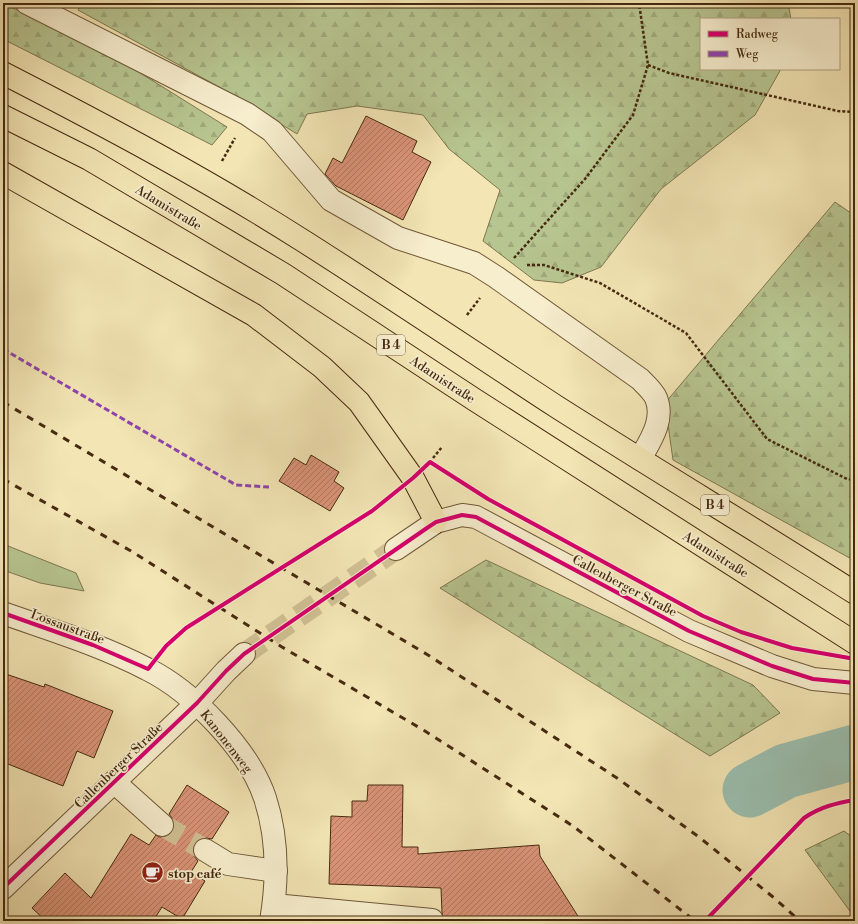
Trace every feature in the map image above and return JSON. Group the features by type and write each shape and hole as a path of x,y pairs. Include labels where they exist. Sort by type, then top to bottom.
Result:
{"highway":[{"name":"B 4","path":"3,73 107,127 210,185 304,242 640,459 855,593"},
{"name":"Adamistraße","path":"3,116 88,159 283,274 475,400 855,643"},
{"path":"3,173 254,315 322,367 359,402 413,478 436,522"}],"street":[{"path":"27,3 247,114 272,132 331,200 398,238 474,263 640,379 656,397 658,411 656,429 640,459"},
{"name":"Callenberger Straße","path":"396,549 436,522 462,515 476,517 689,631 772,666 812,679 855,683"},
{"name":"Lossaustraße","path":"3,613 93,645 148,669 197,703"},
{"name":"Callenberger Straße","path":"3,888 197,703 226,671 244,654"},
{"name":"Kanonenweg","path":"197,703 216,723 241,754 256,778 265,798 275,841 276,871 273,913"},
{"path":"114,782 162,825"},
{"path":"205,850 228,864 276,871"},
{"path":"273,913 432,920"}],"path":[{"path":"515,257 585,179 634,115 648,65 639,3"},
{"path":"648,65 670,73 838,111 855,112"},
{"path":"210,185 247,114"},
{"path":"496,277 528,265 544,265 600,283 686,334 767,439 847,479 855,480"},
{"path":"430,462 442,447"}],"green space":[{"path":"3,3 129,66 227,127 212,145 3,39"},
{"path":"81,3 788,3 791,18 700,18 700,70 780,70 755,115 661,189 601,267 562,283 534,280 483,241 500,190 449,149 423,115 357,106 307,114 297,134 234,95 78,10"},
{"path":"835,202 855,216 855,561 673,460 665,403"},
{"path":"3,544 76,573 84,591 40,583 3,570"},
{"path":"486,560 753,685 780,713 710,756 440,588"},
{"path":"844,831 855,839 855,918 805,850"}],"water":[{"path":"855,745 855,763 851,763 833,775 805,779 803,756"}],"building":[{"path":"366,116 417,141 412,152 431,162 403,220 336,186 325,174 333,158 342,163"},
{"path":"311,455 339,472 334,481 344,488 330,511 279,481 294,458 306,465"},
{"path":"3,673 44,687 45,684 113,711 94,758 77,751 63,786 3,762"},
{"path":"187,785 229,812 212,839 199,839 194,844 194,856 198,861 191,872 205,881 182,919 162,907 153,921 46,921 32,908 65,873 91,898 131,834 149,845 156,835 166,837 172,833 174,821 169,814"},
{"path":"368,785 403,785 402,847 418,847 418,854 539,845 540,856 581,921 444,921 442,913 441,888 329,884 331,816 352,817 352,801 367,801"}],"waterway":[{"path":"750,790 786,771 855,752"}],"tunnel":[{"path":"244,654 396,549"},
{"path":"162,825 205,850"}],"railway":[{"path":"3,402 428,655 617,778 699,837 800,921"},
{"path":"3,479 131,551 282,647 425,731 573,826 695,921"}],"marked path":[{"path":"3,349 236,485 269,487"},
{"path":"855,715 855,726"}],"cycle path":[{"path":"3,613 93,645 148,669 166,646 186,628 372,511 413,478 430,462 488,499 703,616 741,632 792,648 855,659"},
{"path":"3,888 197,703 226,671 244,654 436,522 462,515 476,517 689,631 772,666 813,679 855,683"},
{"path":"705,921 804,818 828,806 855,800"}],"place":[{"name":"stop café","path":"152,873"}]}
